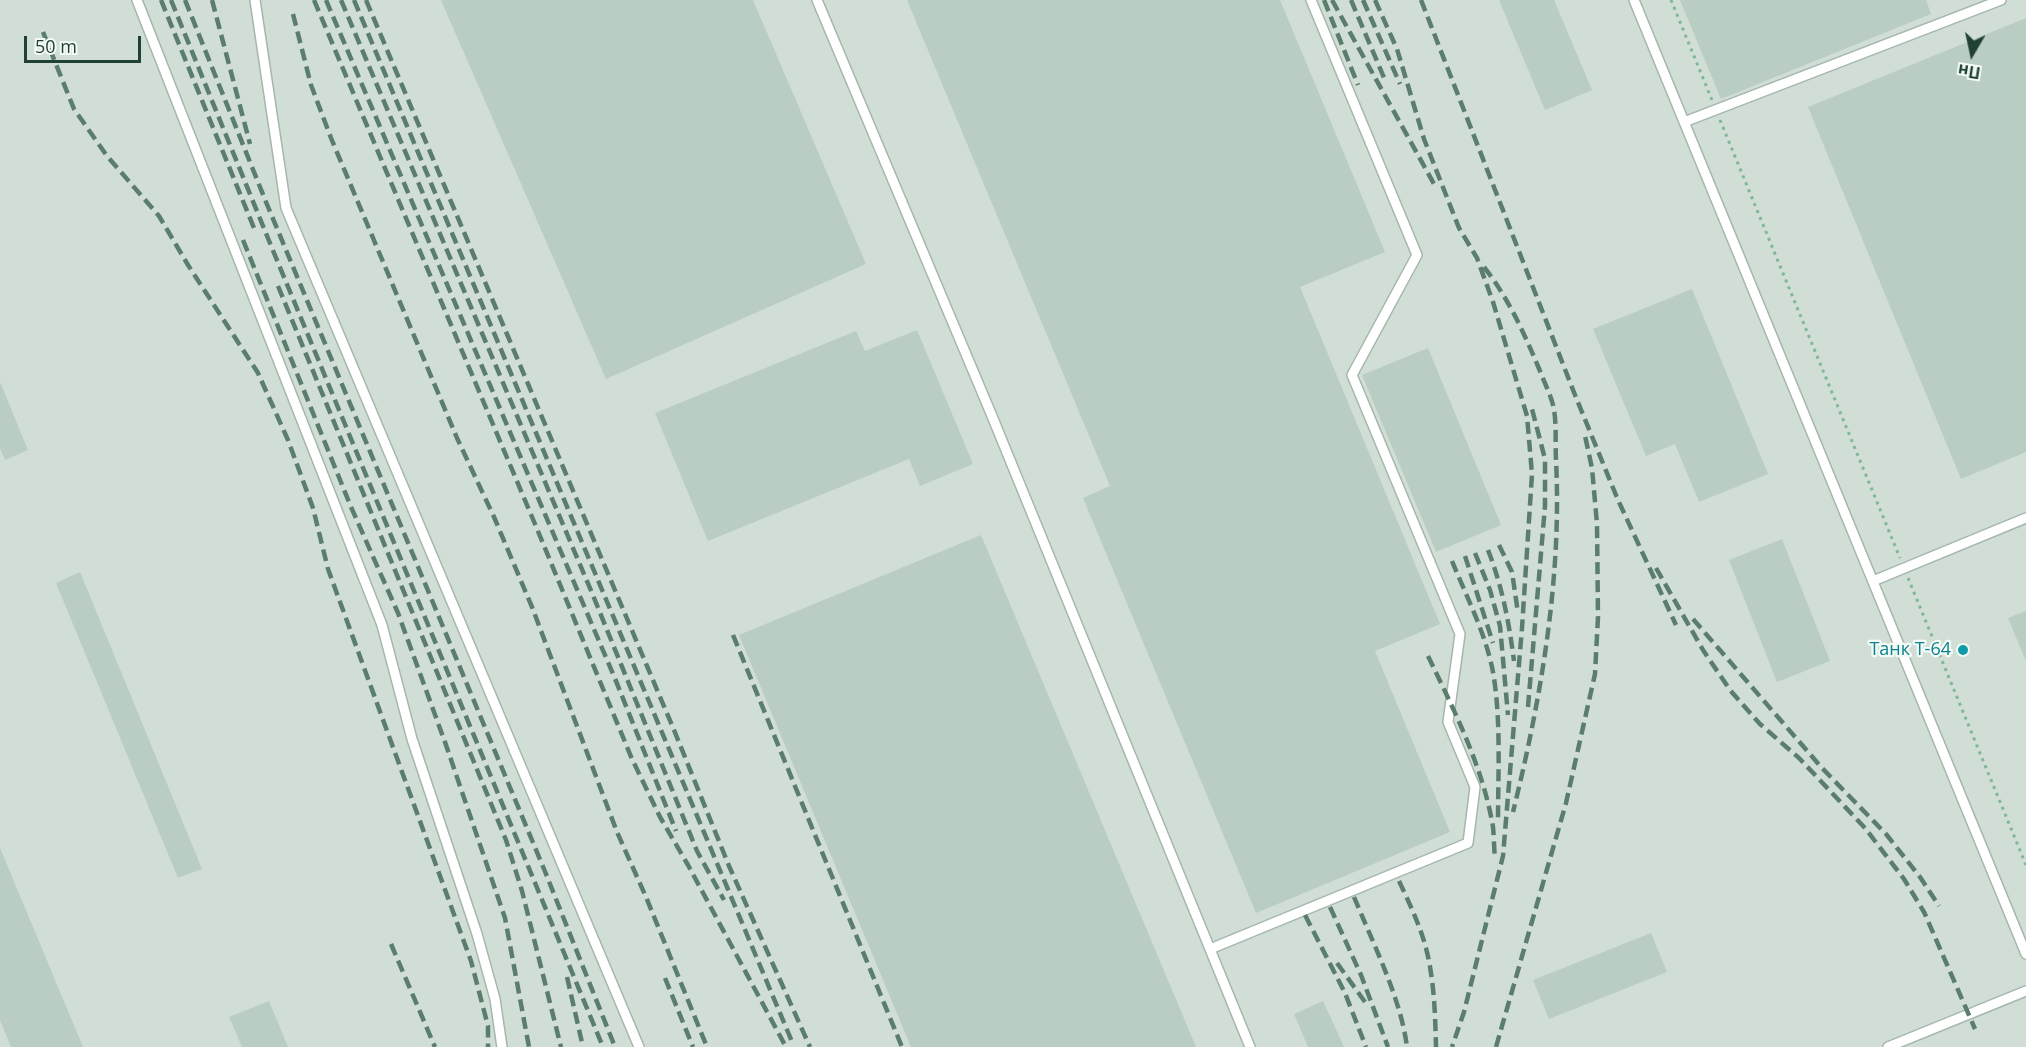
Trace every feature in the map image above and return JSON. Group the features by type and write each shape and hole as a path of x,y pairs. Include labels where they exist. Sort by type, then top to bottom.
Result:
{"lane":[{"path":"137,0 382,625 412,739 483,955 495,999 502,1047"},
{"path":"255,0 286,208 639,1047"},
{"path":"817,0 992,416 1250,1047"},
{"path":"1210,949 1468,843 1475,787 1448,722 1460,634 1352,375 1417,255 1311,0"},
{"path":"1634,0 2026,954"},
{"path":"1684,122 2001,0"},
{"path":"1873,581 2026,519"},
{"path":"1888,1047 2026,991"}],"path":[{"path":"1671,0 2026,865"}],"shaded area":[{"path":"0,0 2026,0 2026,1047 0,1047"}],"building":[{"path":"441,0 753,0 866,264 606,379"},
{"path":"907,0 1280,0 1385,252 1300,287 1440,624 1375,651 1450,832 1256,913 1083,498 1110,486"},
{"path":"1499,0 1554,0 1592,90 1545,110"},
{"path":"1680,0 1926,0 1931,14 1721,99"},
{"path":"2026,18 2026,452 1961,479 1808,107"},
{"path":"1692,289 1768,474 1699,502 1675,444 1646,456 1593,329"},
{"path":"917,330 973,464 920,486 909,459 708,541 655,413 856,331 865,351"},
{"path":"1428,348 1501,525 1436,552 1362,375"},
{"path":"0,382 28,450 5,460 0,448"},
{"path":"981,535 1196,1047 911,1047 739,635"},
{"path":"1782,539 1830,661 1777,682 1729,560"},
{"path":"80,572 202,869 178,878 56,583"},
{"path":"2026,611 2026,661 2008,618"},
{"path":"0,848 83,1047 11,1047 0,1020"},
{"path":"1651,933 1667,972 1549,1019 1533,980"},
{"path":"269,1001 288,1047 242,1047 229,1017"},
{"path":"1323,1001 1344,1047 1308,1047 1294,1014"}],"railway":[{"path":"161,0 254,228"},
{"path":"171,0 603,1047"},
{"path":"185,0 266,202 544,869 615,1047"},
{"path":"212,0 250,144"},
{"path":"314,0 632,759 660,817 786,1047"},
{"path":"326,0 616,681 676,831"},
{"path":"341,0 592,593 697,851 724,900"},
{"path":"354,0 793,1044"},
{"path":"366,0 674,730 729,866 810,1047"},
{"path":"1324,0 1358,85"},
{"path":"1332,0 1434,184"},
{"path":"1351,0 1385,80"},
{"path":"1363,0 1400,84"},
{"path":"1375,0 1397,49 1424,139 1459,228 1477,258 1493,302 1527,416 1532,474 1503,856 1464,1012 1452,1047"},
{"path":"1421,0 1575,395 1618,500 1676,625"},
{"path":"293,14 311,85 331,138 457,438 532,607 617,832 707,1047"},
{"path":"43,32 74,109 107,156 159,216 258,373 288,440 313,508 328,569 471,961 488,1026 488,1047"},
{"path":"243,240 351,507 398,613 446,745 505,918 529,1047"},
{"path":"1484,267 1508,304 1528,343 1552,401 1555,425 1557,504 1552,593 1540,682 1513,812"},
{"path":"278,286 506,840 522,891 561,1047"},
{"path":"1528,707 1545,506 1545,459 1532,409"},
{"path":"1496,1047 1566,803 1595,674 1598,617 1597,524 1592,468 1585,436"},
{"path":"1499,545 1512,572 1518,613"},
{"path":"1488,550 1504,604 1514,661"},
{"path":"1475,553 1490,590 1500,626 1508,715"},
{"path":"1465,556 1493,643"},
{"path":"1452,561 1482,633 1494,678 1498,732 1498,822"},
{"path":"1656,568 1703,650 1730,690 1760,724 1799,758 1865,828 1904,879 1924,912 1975,1029"},
{"path":"1693,619 1822,768 1886,834 1920,877 1939,906"},
{"path":"733,635 902,1047"},
{"path":"1428,656 1475,761 1493,827 1495,859"},
{"path":"1399,881 1419,926 1429,960 1436,1047"},
{"path":"1354,897 1393,991 1407,1047"},
{"path":"1330,907 1361,975 1388,1047"},
{"path":"1305,915 1345,993 1366,1047"},
{"path":"391,944 435,1047"},
{"path":"1337,963 1365,1002"},
{"path":"567,977 583,1047"},
{"path":"665,978 693,1047"}],"place":[{"name":"Танк Т-64","path":"1963,650"}]}
